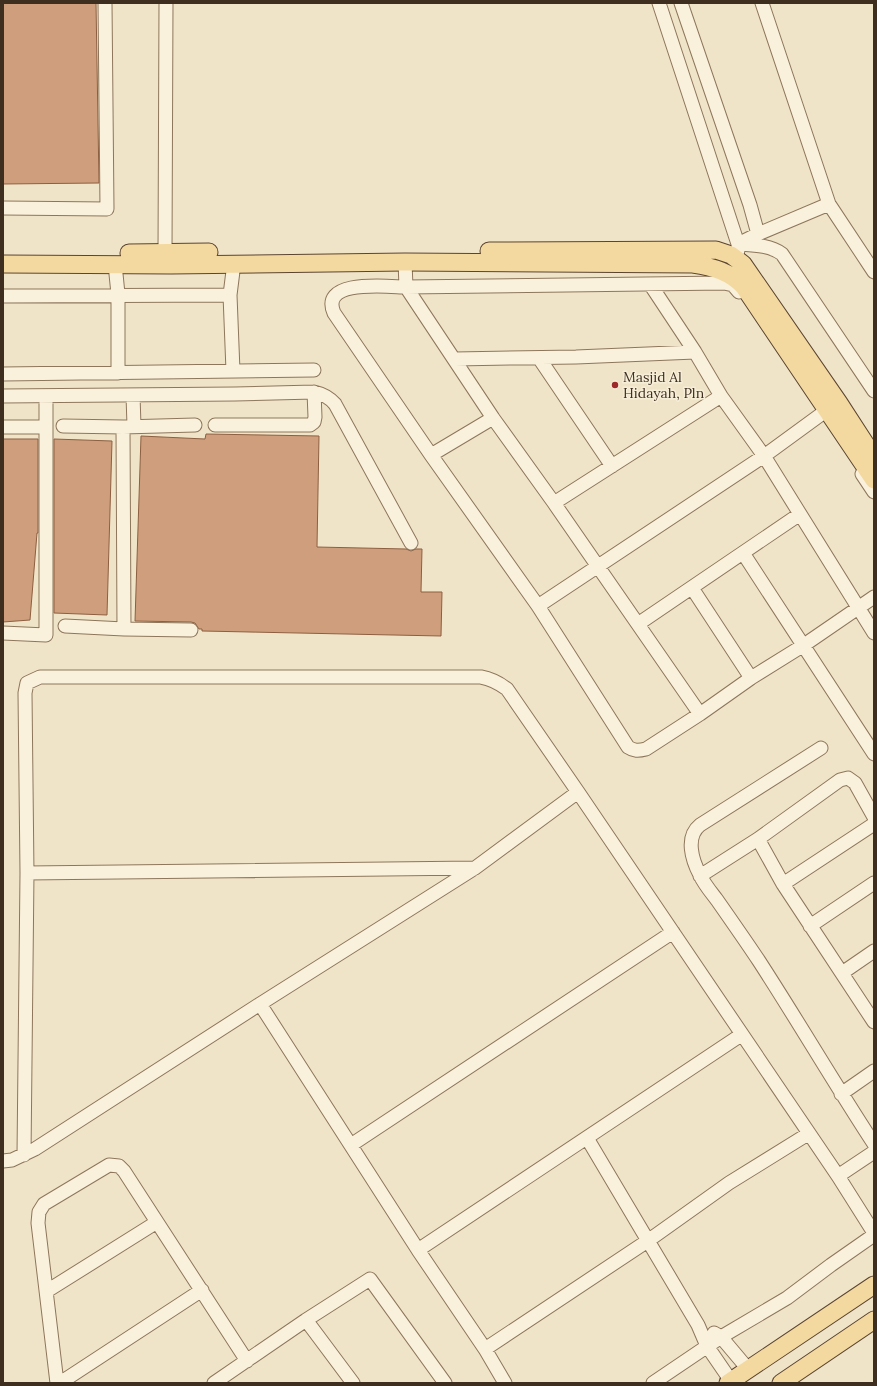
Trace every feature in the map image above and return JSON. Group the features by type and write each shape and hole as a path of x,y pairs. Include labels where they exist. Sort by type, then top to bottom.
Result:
{"main road":[{"path":"3,264 171,265 405,262 483,257 716,250 725,252 737,251 743,264 839,403 874,457"},
{"path":"3,253 164,252 483,257 693,264 704,266 723,272 738,281 744,287 825,412 874,480"},
{"path":"730,1382 874,1285"},
{"path":"781,1383 874,1320"}],"street":[{"path":"3,208 107,209 105,3"},
{"path":"164,252 166,3"},
{"path":"659,3 737,251"},
{"path":"681,3 750,205 758,234"},
{"path":"762,3 829,204 874,272"},
{"path":"737,251 758,234 829,204"},
{"path":"737,251 766,246 782,254 874,391"},
{"path":"405,262 406,287 493,418 598,565 700,714"},
{"path":"233,371 230,295 234,263"},
{"path":"115,264 118,294 118,373"},
{"path":"874,492 825,412 733,285 724,283 406,287 366,286 350,288 335,296 332,300 332,308 431,455 538,606 628,747 635,751 646,749 874,597"},
{"path":"650,284 722,396 764,456 874,633"},
{"path":"3,296 118,294 230,295"},
{"path":"455,359 539,358 695,352"},
{"path":"539,358 612,466"},
{"path":"3,374 314,370"},
{"path":"215,425 308,425 315,420 314,392"},
{"path":"3,396 133,396 314,392 326,396 335,404 411,543"},
{"path":"3,632 46,635 46,396"},
{"path":"124,629 128,426 133,396"},
{"path":"554,503 722,396"},
{"path":"538,606 764,456 825,412"},
{"path":"431,455 493,418"},
{"path":"63,426 195,425"},
{"path":"3,427 45,427"},
{"path":"638,624 800,514"},
{"path":"743,553 874,754"},
{"path":"692,588 751,678"},
{"path":"65,626 191,630"},
{"path":"24,1155 26,873 25,693 27,682 40,677 462,676 490,679 500,683 508,689 808,1134 838,1176 874,1234 787,1298 721,1337 652,1383"},
{"path":"821,748 694,829 692,834 692,848 700,876 758,960 841,1094 874,1144"},
{"path":"700,876 758,839 840,780 848,778 855,783 874,817"},
{"path":"3,1161 12,1160 35,1149 475,868 578,792"},
{"path":"783,884 874,824"},
{"path":"758,839 783,884 810,926 872,1015"},
{"path":"26,873 475,868"},
{"path":"810,926 874,883"},
{"path":"351,1145 673,932"},
{"path":"842,973 874,951"},
{"path":"260,1004 505,1383"},
{"path":"418,1250 741,1035"},
{"path":"841,1094 874,1071"},
{"path":"485,1350 590,1278 649,1240 729,1182 808,1134"},
{"path":"587,1138 649,1240 698,1325 707,1346 730,1382"},
{"path":"838,1176 874,1152"},
{"path":"57,1383 38,1223 39,1212 44,1204 106,1166 113,1165 119,1166 124,1171 247,1361"},
{"path":"47,1291 157,1222"},
{"path":"214,1383 306,1320 370,1279 445,1383"},
{"path":"60,1383 202,1290"},
{"path":"306,1320 353,1383"},
{"path":"698,1325 721,1337 748,1369"}],"building":[{"path":"3,3 96,3 99,183 3,184"},
{"path":"206,434 319,436 317,547 406,549 411,551 422,549 421,592 442,592 441,636 202,631 202,629 199,629 195,623 191,622 135,621 141,436 205,439"},
{"path":"3,439 38,439 38,533 30,620 3,622"},
{"path":"54,439 112,441 107,615 54,613"}],"place":[{"name":"Masjid Al Hidayah, Pln","path":"615,385"}]}
